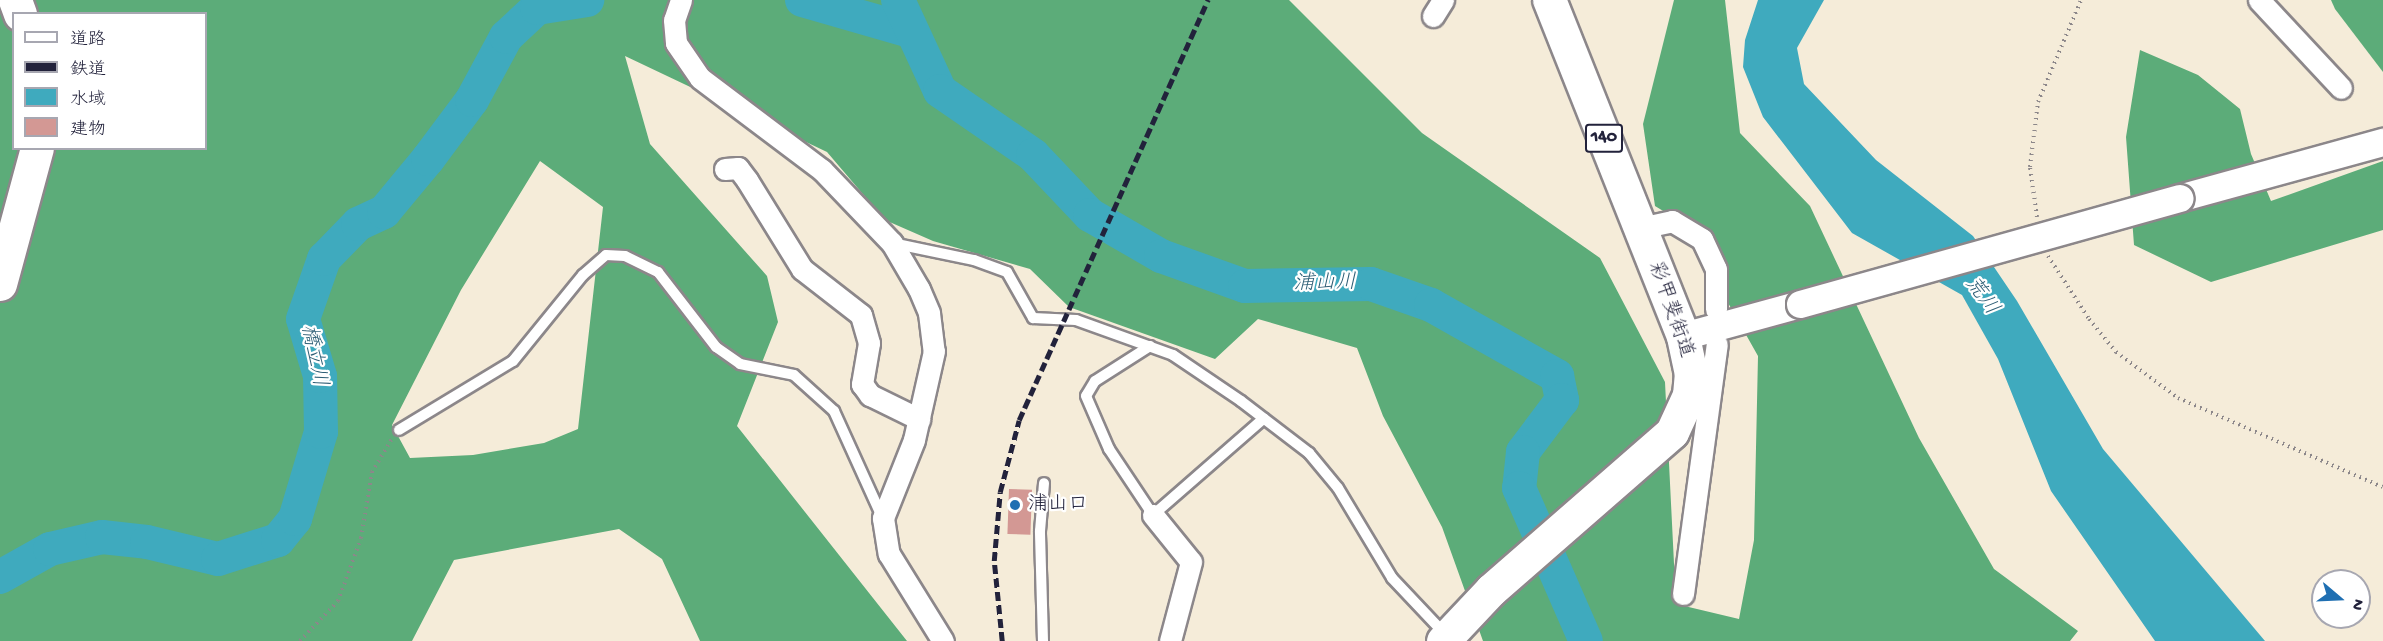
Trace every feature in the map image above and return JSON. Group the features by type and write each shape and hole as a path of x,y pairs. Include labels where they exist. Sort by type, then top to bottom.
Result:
{"main road":[{"name":"彩甲斐街道","path":"1445,639 1491,590 1672,432 1682,416 1692,374 1683,336 1549,0"},
{"path":"0,284 37,150"}],"street":[{"path":"681,0 674,21 676,44 700,78 822,170 892,243 929,313 934,351 919,419 883,518 889,554 943,641"},
{"path":"2259,0 2342,88"},
{"path":"1683,336 2383,142"},
{"path":"725,169 738,168 802,269 861,315 869,343 862,384 870,395 919,419"},
{"path":"1640,228 1672,221 1702,239 1716,269 1716,309"},
{"path":"1683,594 1717,344"},
{"path":"1153,515 1191,562 1170,641"}],"lane":[{"path":"892,243 974,260 1007,272 1033,318 1076,320 1173,355 1264,418 1309,453 1338,488 1392,578 1445,639"},
{"path":"399,430 513,361 583,275 606,255 625,256 658,272 716,347 740,364 794,375 834,411 883,518"},
{"path":"1150,346 1095,381 1086,396 1109,449 1153,515 1264,418"},
{"path":"1043,641 1040,531 1044,483"}],"path":[{"path":"2039,224 2030,166 2038,102 2081,0"},
{"path":"2046,247 2049,258 2089,320 2115,352 2178,398 2383,487"},
{"path":"300,641 338,601 361,538 372,472 399,430"}],"green space":[{"path":"0,0 1289,0 1422,133 1600,258 1665,382 1676,604 1739,619 1754,540 1758,356 1683,223 1655,206 1643,124 1674,0 1725,0 1740,133 1810,206 1919,438 1994,569 2078,631 2070,641 1483,641 1442,527 1383,416 1357,348 1258,319 1215,359 1069,307 1030,269 933,241 885,220 827,152 625,56 650,144 767,276 778,322 737,426 907,641 700,641 662,559 619,529 454,560 412,641 0,641","holes":["540,161 603,207 578,429 544,443 473,455 410,458 392,425 461,290"]},
{"path":"2331,0 2383,0 2383,72 2335,9"},
{"path":"2140,50 2198,75 2240,109 2251,154 2271,201 2383,161 2383,230 2211,282 2134,245 2126,137"}],"water":[{"name":"荒川","path":"1758,0 1824,0 1797,48 1804,84 1876,160 1973,236 2017,301 2103,449 2265,641 2155,641 2051,491 1998,359 1962,295 1852,233 1763,117 1743,67 1745,40"}],"building":[{"path":"1009,489 1032,490 1030,535 1007,534"}],"waterway":[{"name":"橋立川","path":"0,577 50,549 102,537 147,542 218,559 278,540 295,519 321,432 320,376 303,319 324,259 358,224 384,212 428,159 472,100 506,37 537,8 587,0"},
{"name":"橋立川","path":"802,0 910,31"},
{"name":"浦山川","path":"898,0 940,91 1033,155 1090,215 1161,256 1245,286 1371,284 1431,305 1557,376 1562,400 1523,452 1519,488 1586,641"}],"railway":[{"path":"1002,641 994,561 1000,492 1019,420 1208,0"}],"place":[{"name":"浦山口","path":"1015,505"}]}
